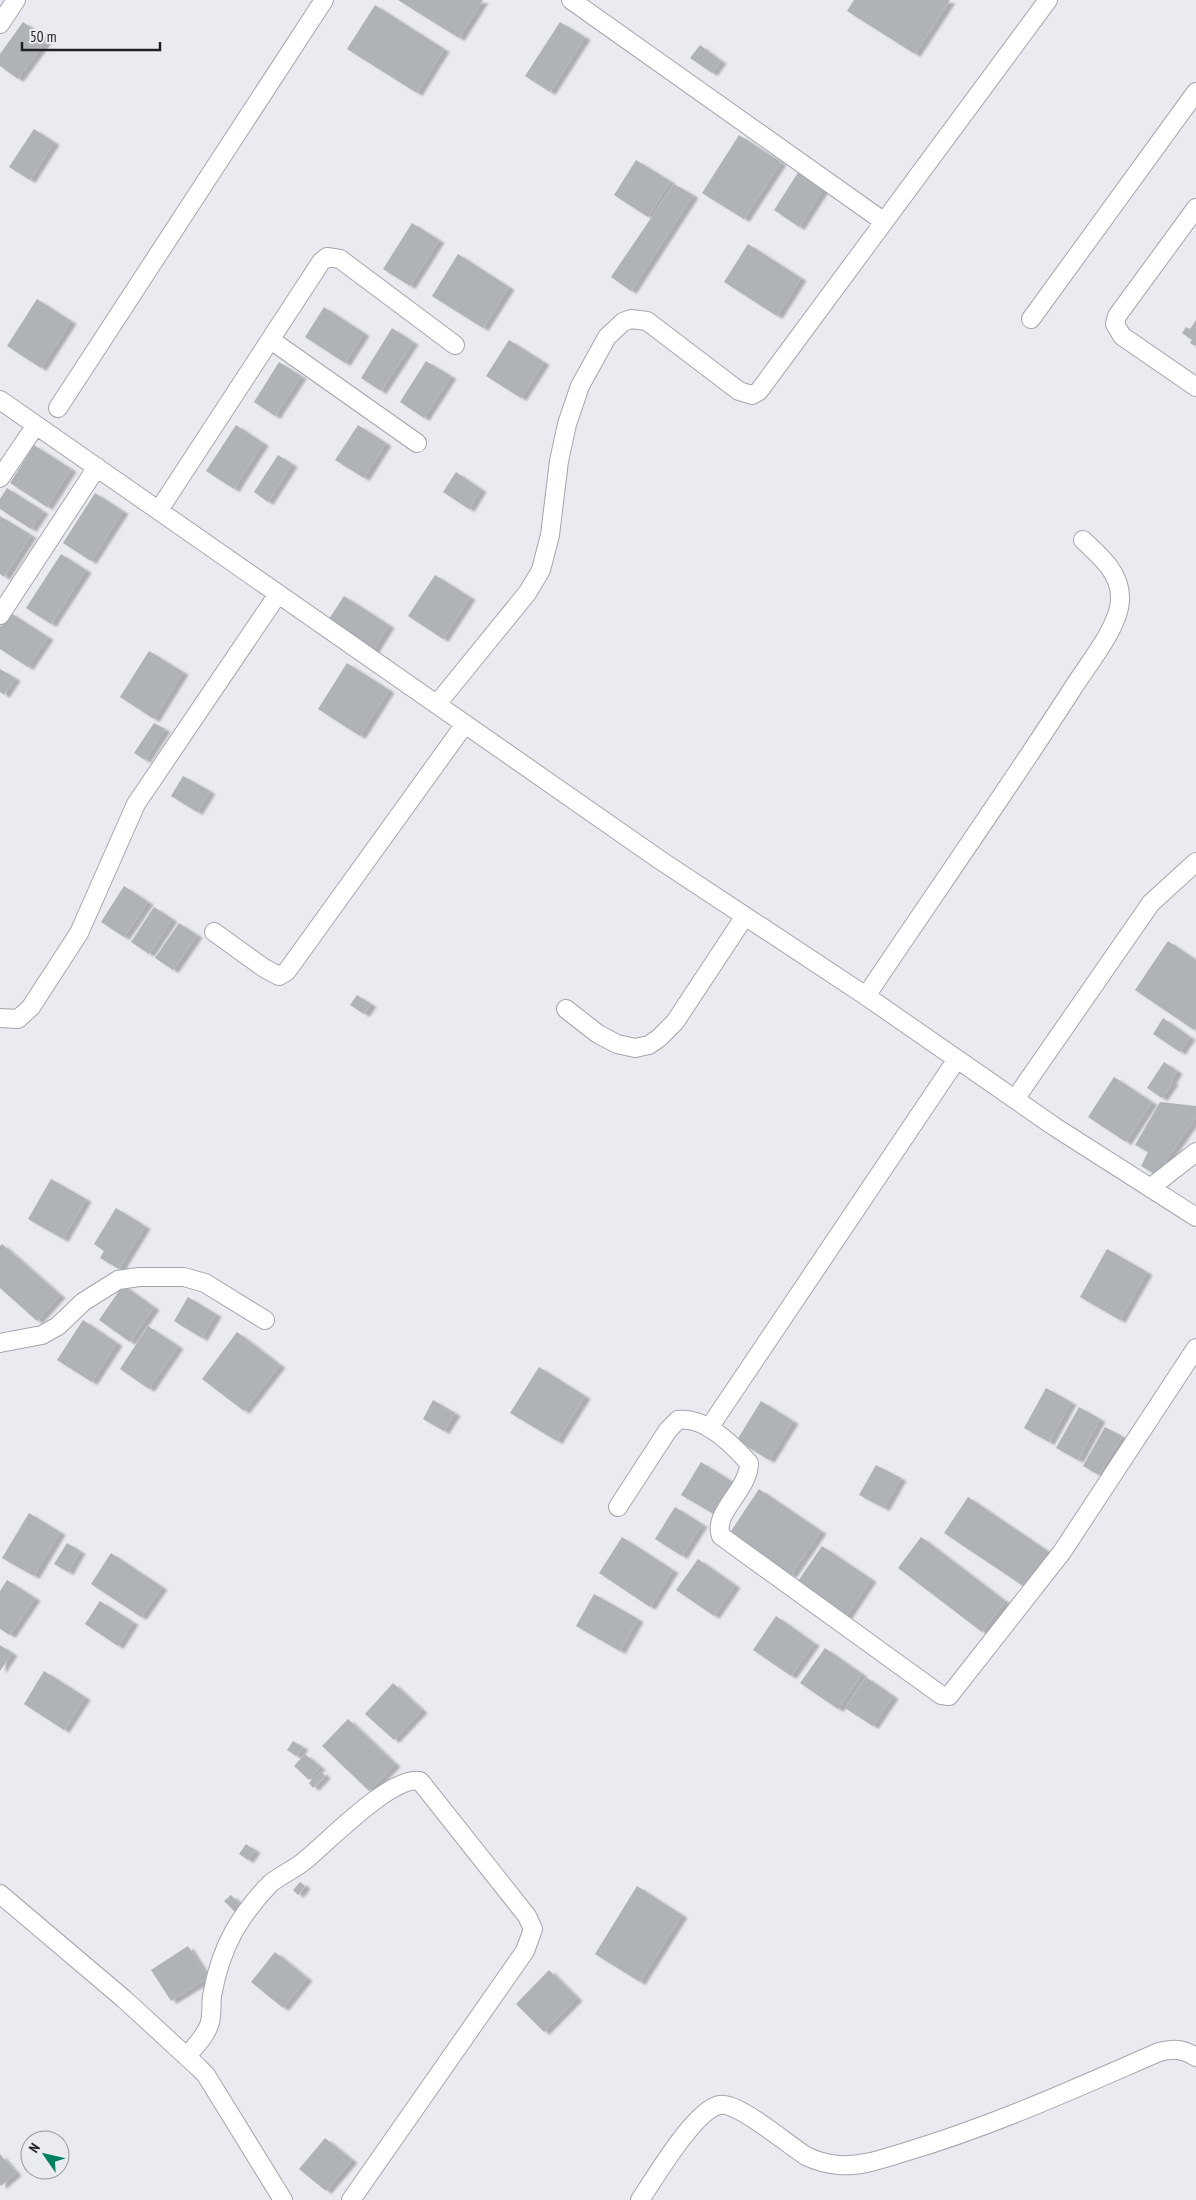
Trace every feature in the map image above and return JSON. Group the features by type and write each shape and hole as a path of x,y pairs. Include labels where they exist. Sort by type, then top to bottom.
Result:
{"street":[{"path":"0,24 16,0"},
{"path":"58,408 324,0"},
{"path":"571,0 883,222"},
{"path":"437,704 528,592 541,570 550,535 559,461 567,424 580,386 607,337 623,322 632,319 647,320 739,391 752,395 758,391 1048,0"},
{"path":"1032,319 1196,92"},
{"path":"1196,208 1117,316 1115,324 1122,336 1196,387"},
{"path":"159,510 321,262 327,257 332,256 340,259 456,345"},
{"path":"270,340 417,443"},
{"path":"0,400 660,860 866,996 1015,1099 1196,1218"},
{"path":"0,478 36,425"},
{"path":"0,614 97,467"},
{"path":"866,996 1115,622 1120,599 1118,583 1107,562 1083,540"},
{"path":"0,1018 18,1019 31,1007 79,932 136,804 278,594"},
{"path":"214,932 271,972 279,976 287,972 465,724"},
{"path":"1015,1099 1151,903 1196,862"},
{"path":"566,1008 598,1034 617,1044 635,1048 649,1045 660,1038 675,1022 745,916"},
{"path":"708,1428 957,1059"},
{"path":"1150,1188 1196,1152"},
{"path":"0,1342 42,1335 58,1326 83,1302 118,1280 139,1277 184,1278 205,1282 264,1320"},
{"path":"618,1506 668,1430 678,1420 694,1420 708,1428 749,1463 749,1471 743,1485 719,1522 718,1529 721,1536 940,1695 949,1696 1062,1552 1196,1348"},
{"path":"187,2056 203,2037 210,2022 212,1996 221,1958 234,1931 253,1903 272,1882 303,1863 364,1808 406,1782 420,1781 527,1916 533,1929 525,1951 351,2200"},
{"path":"0,1894 124,1999 187,2056 206,2076 284,2200"},
{"path":"640,2200 693,2125 705,2111 717,2105 732,2107 807,2156 840,2165 867,2163 952,2138 1048,2100 1160,2052 1173,2049 1182,2050 1196,2057"}],"building":[{"path":"398,0 483,0 459,38"},
{"path":"854,0 950,0 915,54 847,11"},
{"path":"375,5 444,49 417,93 347,49"},
{"path":"23,22 47,39 18,79 0,66 0,54"},
{"path":"560,22 585,37 550,92 525,76"},
{"path":"700,45 721,61 712,73 690,58"},
{"path":"34,129 54,142 30,180 9,167"},
{"path":"739,135 781,162 744,219 702,193"},
{"path":"636,160 670,181 648,217 614,195"},
{"path":"799,171 824,188 799,227 774,210"},
{"path":"674,184 693,195 631,291 611,277"},
{"path":"412,223 439,240 410,286 383,269"},
{"path":"748,244 801,278 777,316 724,282"},
{"path":"458,254 509,287 483,328 432,296"},
{"path":"37,299 71,321 41,368 7,346"},
{"path":"324,307 364,333 345,363 305,337"},
{"path":"1196,320 1195,346 1190,343 1192,340 1182,333 1186,327 1190,329"},
{"path":"392,328 413,342 381,391 361,378"},
{"path":"509,340 544,362 521,398 486,376"},
{"path":"426,361 451,376 424,418 400,402"},
{"path":"279,362 301,376 275,416 254,402"},
{"path":"236,425 263,443 234,489 206,471"},
{"path":"358,425 386,443 364,478 335,460"},
{"path":"34,445 71,469 47,507 10,483"},
{"path":"278,455 292,464 268,502 254,492"},
{"path":"456,472 481,489 469,509 443,492"},
{"path":"7,488 43,511 31,529 0,509 0,499"},
{"path":"95,493 123,511 91,561 63,543"},
{"path":"0,516 31,535 4,577 0,574"},
{"path":"61,554 86,570 51,624 26,608"},
{"path":"435,575 470,597 443,639 408,616"},
{"path":"344,596 389,625 373,651 327,622"},
{"path":"9,612 48,637 28,667 0,649 0,627"},
{"path":"149,651 183,672 154,719 120,697"},
{"path":"347,663 389,690 360,736 318,709"},
{"path":"0,669 15,678 4,695 0,692"},
{"path":"154,723 165,729 145,760 134,753"},
{"path":"183,776 210,791 197,812 171,796"},
{"path":"124,886 148,902 124,937 101,922"},
{"path":"154,907 172,919 149,954 131,942"},
{"path":"179,923 197,935 173,970 155,958"},
{"path":"1168,941 1196,960 1196,1027 1194,1030 1135,990"},
{"path":"357,995 371,1004 364,1014 350,1005"},
{"path":"1163,1018 1190,1037 1180,1052 1153,1034"},
{"path":"1164,1062 1177,1071 1171,1081 1173,1082 1162,1098 1147,1088"},
{"path":"1114,1077 1152,1102 1126,1142 1088,1117"},
{"path":"1160,1102 1196,1106 1196,1117 1156,1175 1141,1166 1148,1152 1135,1145"},
{"path":"51,1179 86,1199 63,1239 28,1219"},
{"path":"116,1208 145,1226 119,1269 100,1258 104,1251 94,1244"},
{"path":"2,1244 60,1295 37,1321 0,1288 0,1246"},
{"path":"1107,1249 1147,1272 1120,1320 1080,1297"},
{"path":"123,1285 154,1307 130,1342 99,1320"},
{"path":"188,1297 216,1314 202,1338 174,1321"},
{"path":"83,1320 117,1343 92,1382 57,1360"},
{"path":"148,1326 178,1346 149,1389 120,1369"},
{"path":"237,1332 280,1365 244,1411 202,1379"},
{"path":"539,1367 585,1396 557,1441 510,1413"},
{"path":"1046,1388 1071,1402 1049,1442 1024,1428"},
{"path":"433,1400 455,1413 444,1431 423,1419"},
{"path":"761,1401 793,1421 769,1460 737,1440"},
{"path":"1079,1407 1100,1419 1078,1460 1056,1448"},
{"path":"1105,1427 1122,1436 1099,1475 1083,1466"},
{"path":"701,1462 733,1482 714,1514 681,1495"},
{"path":"876,1465 901,1478 884,1508 859,1495"},
{"path":"759,1489 821,1531 791,1575 729,1534"},
{"path":"968,1497 1052,1554 1029,1590 944,1533"},
{"path":"675,1507 702,1524 682,1556 655,1539"},
{"path":"29,1513 60,1532 34,1576 2,1558"},
{"path":"622,1537 673,1570 650,1607 599,1573"},
{"path":"921,1537 1005,1601 982,1632 898,1568"},
{"path":"67,1543 80,1551 68,1572 54,1564"},
{"path":"822,1546 871,1579 846,1617 796,1584"},
{"path":"111,1553 162,1587 141,1617 91,1584"},
{"path":"698,1559 735,1585 714,1616 676,1590"},
{"path":"7,1580 35,1598 10,1635 0,1629 0,1591"},
{"path":"594,1594 638,1619 620,1651 576,1626"},
{"path":"100,1601 133,1622 118,1646 85,1624"},
{"path":"776,1616 814,1643 791,1676 753,1650"},
{"path":"0,1645 12,1653 0,1671"},
{"path":"825,1648 862,1674 838,1709 800,1683"},
{"path":"44,1671 85,1697 64,1730 24,1704"},
{"path":"866,1677 893,1696 873,1726 845,1708"},
{"path":"393,1683 422,1710 394,1740 365,1714"},
{"path":"348,1719 395,1764 369,1791 322,1746"},
{"path":"293,1741 303,1747 296,1756 287,1750"},
{"path":"305,1754 320,1767 309,1780 294,1766"},
{"path":"321,1771 325,1776 313,1788 309,1783"},
{"path":"246,1844 255,1850 248,1860 239,1854"},
{"path":"300,1882 305,1886 298,1895 293,1890"},
{"path":"637,1886 682,1915 640,1982 595,1954"},
{"path":"231,1895 245,1909 238,1915 224,1901"},
{"path":"188,1946 208,1978 171,2001 151,1970"},
{"path":"275,1952 307,1978 283,2008 251,1982"},
{"path":"549,1970 577,1998 544,2032 516,2004"},
{"path":"325,2138 352,2160 326,2191 299,2169"},
{"path":"0,2154 16,2173 1,2186 0,2184"}]}
